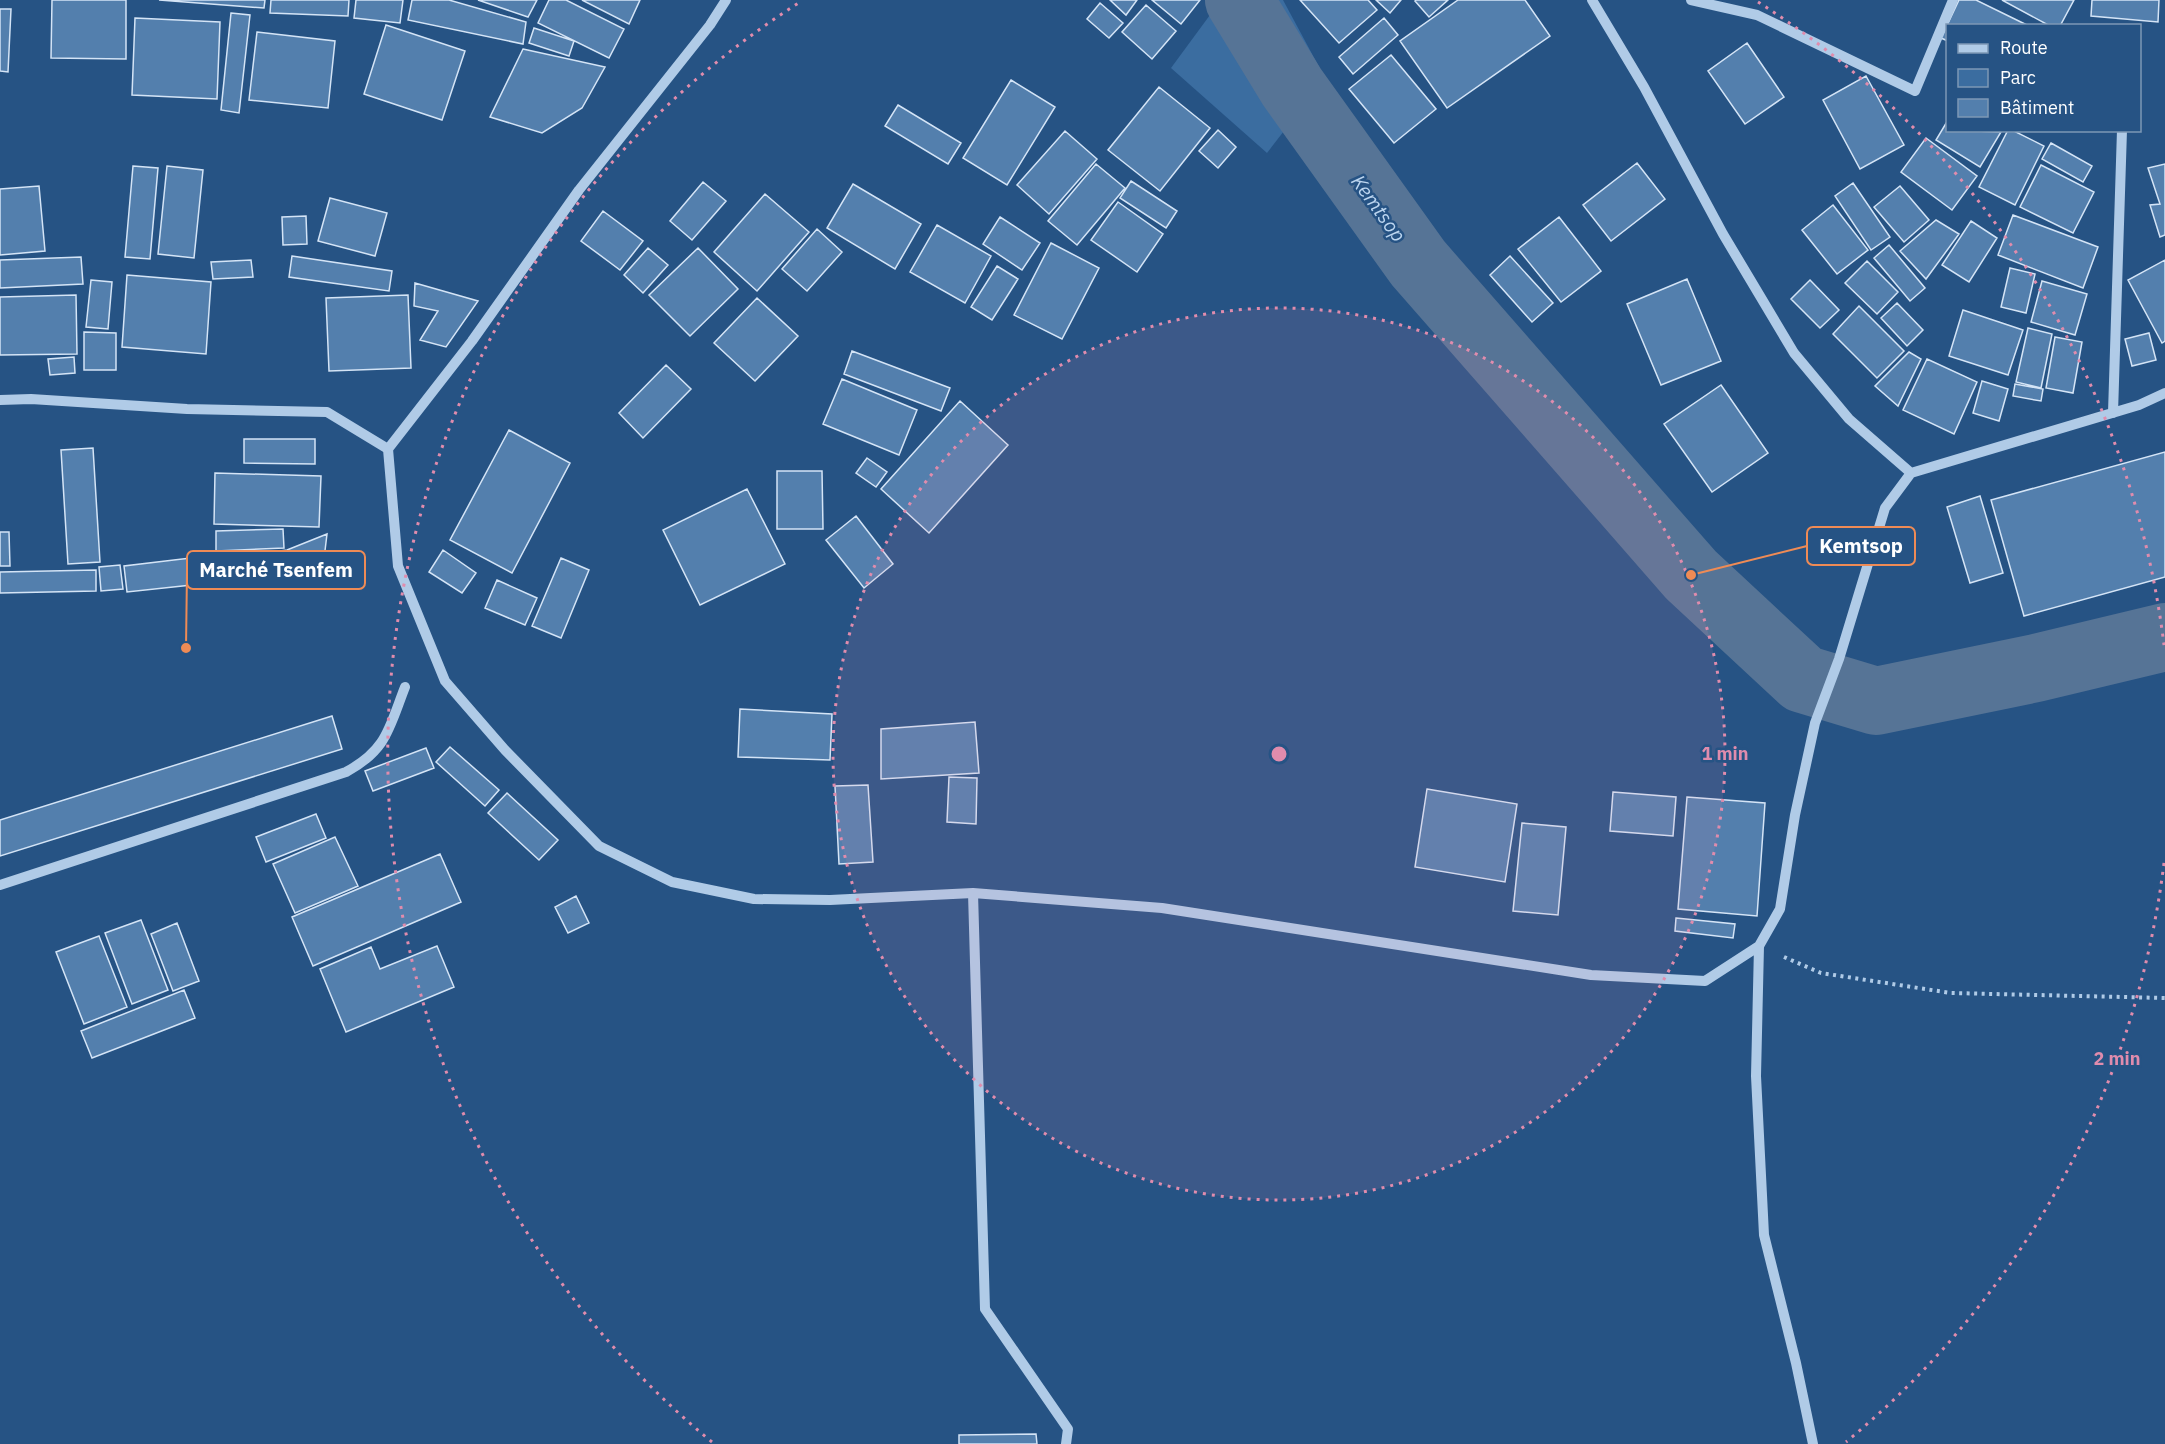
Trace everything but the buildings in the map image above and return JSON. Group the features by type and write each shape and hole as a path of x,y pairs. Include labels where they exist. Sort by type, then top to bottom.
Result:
{"street":[{"path":"726,0 710,25 579,190 472,341 388,449 398,566 445,681 506,750 599,846 672,882 754,899 830,900 973,893 1162,908 1591,975 1705,981 1759,946 1780,909 1795,815 1815,723 1839,659 1885,508 1911,473 2139,405 2165,393"},
{"path":"1592,0 1644,87 1723,234 1794,353 1849,419 1911,473"},
{"path":"1691,0 1757,15 1915,91 1953,0"},
{"path":"2113,413 2122,132"},
{"path":"0,400 31,399 187,409 327,412 388,449"},
{"path":"0,885 346,772 365,762 383,743 405,687"},
{"path":"973,893 985,1310 1068,1429 1066,1444"},
{"path":"1759,946 1756,1076 1764,1235 1813,1444"}],"path":[{"path":"1759,946 1821,974 1951,993 2165,998"}],"green space":[{"path":"1221,0 1283,0 1325,78 1267,153 1171,68"}],"waterway":[{"name":"Kemtsop","path":"1239,0 1292,87 1418,263 1691,575 1803,679 1876,701 2036,668 2165,637"}],"place":[{"name":"Kemtsop","path":"1691,575"},
{"name":"Marché Tsenfem","path":"186,648"}]}
